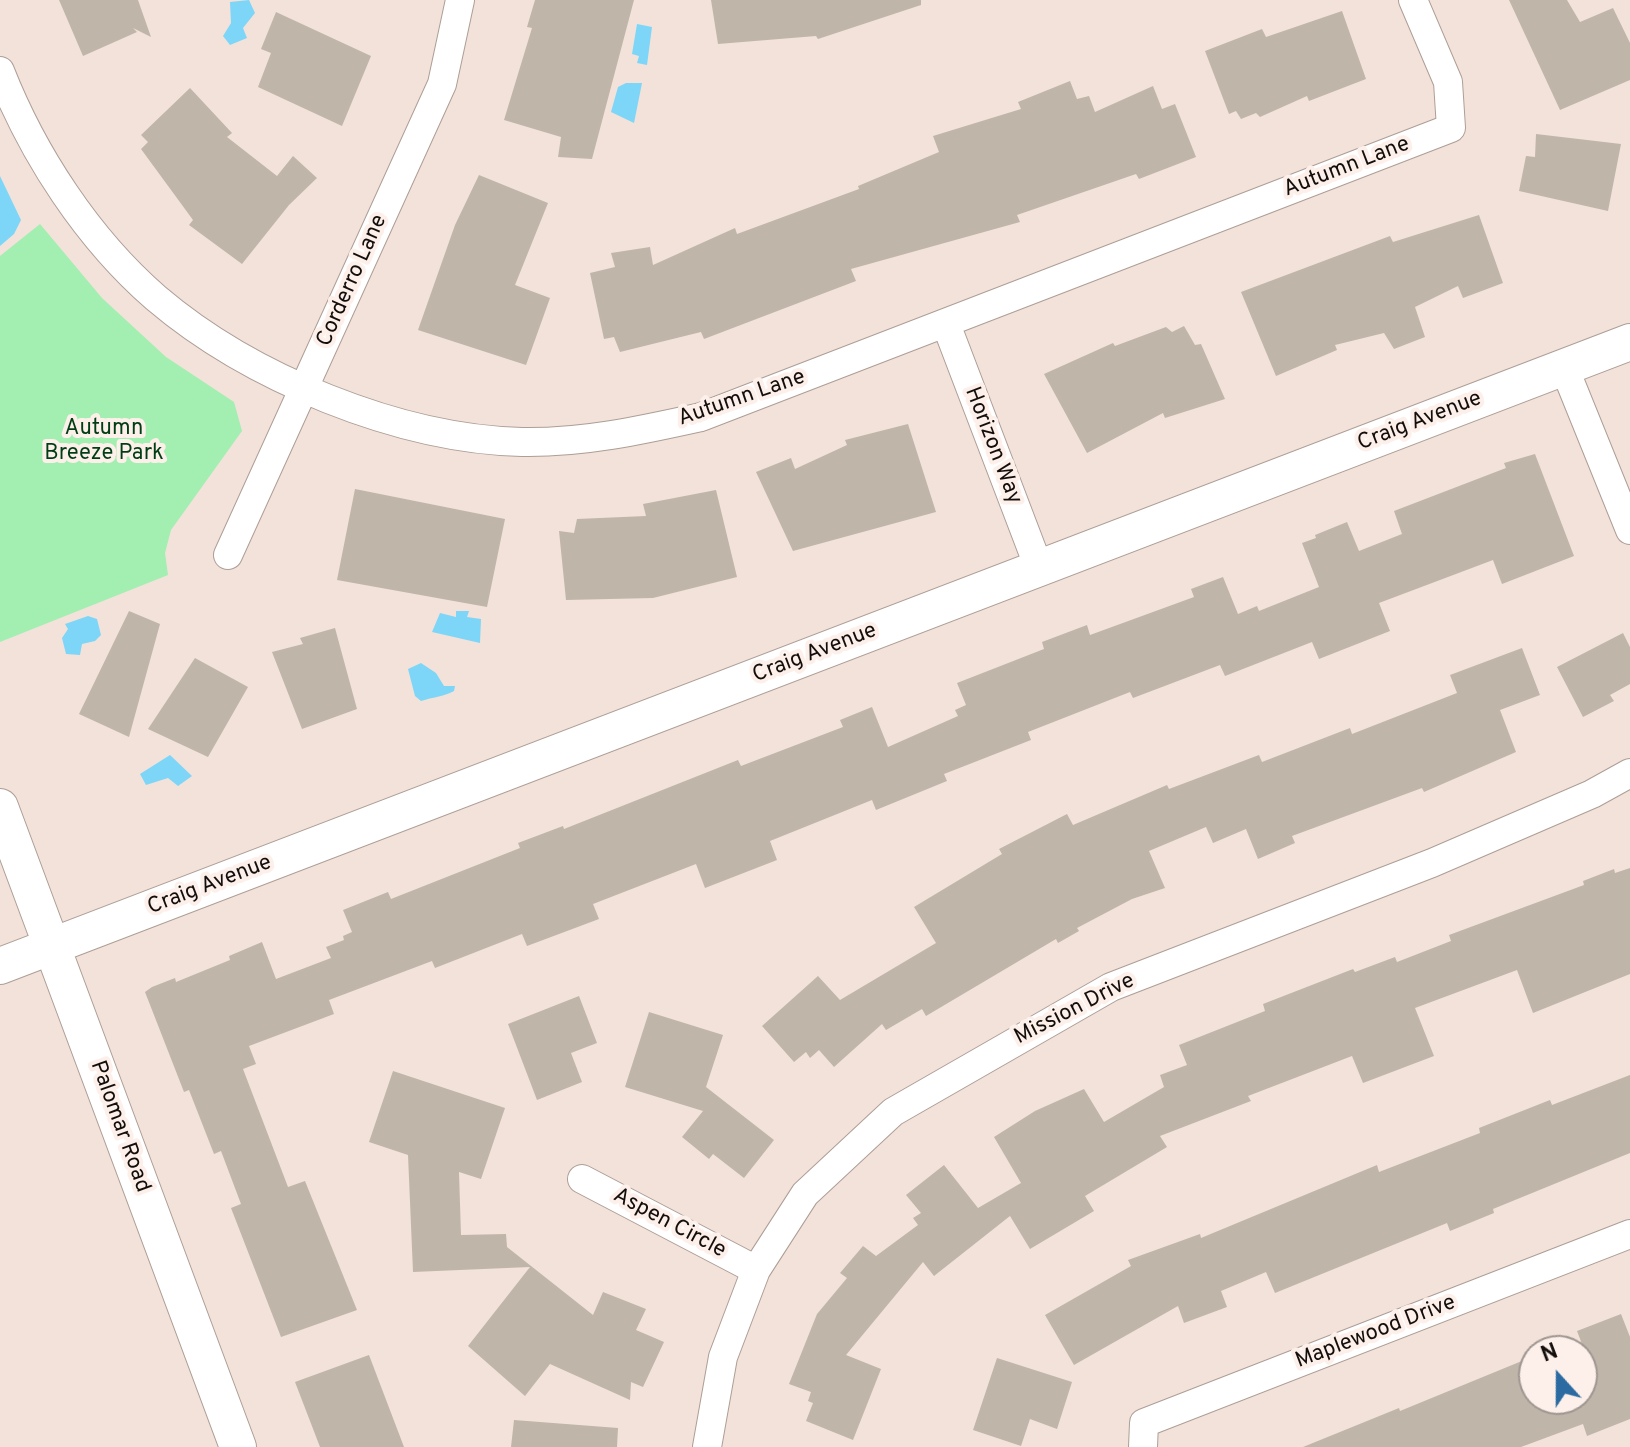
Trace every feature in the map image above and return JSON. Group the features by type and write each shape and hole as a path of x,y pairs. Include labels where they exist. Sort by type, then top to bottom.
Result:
{"street":[{"name":"Corderro Lane","path":"228,555 442,84 460,0"},
{"name":"Autumn Lane","path":"0,71 32,140 67,196 112,254 157,299 226,347 305,389 384,418 458,436 523,442 615,437 701,417 1451,128 1448,82 1413,0"},
{"name":"Horizon Way","path":"946,324 1039,568"},
{"name":"Craig Avenue","path":"0,966 1630,342"},
{"path":"1564,367 1630,530"},
{"name":"Mission Drive","path":"707,1447 723,1357 756,1270 805,1194 893,1112 1111,987 1432,863 1592,794 1630,773"},
{"name":"Palomar Road","path":"0,807 238,1447"},
{"name":"Aspen Circle","path":"582,1179 756,1270"},
{"name":"Maplewood Drive","path":"1143,1447 1144,1423 1630,1234"}],"green space":[{"name":"Autumn Breeze Park","path":"40,224 102,298 166,357 234,402 242,431 171,530 165,553 168,575 0,642 0,256"}],"water":[{"path":"249,0 255,13 243,28 247,38 230,45 223,36 231,23 230,2"},
{"path":"637,24 652,27 647,65 637,63 639,56 632,54"},
{"path":"626,83 642,83 634,123 611,112 618,87"},
{"path":"0,176 21,220 14,234 0,246"},
{"path":"456,611 469,611 467,617 481,619 480,643 432,632 440,613 456,617"},
{"path":"88,616 97,619 101,635 95,641 82,644 80,655 66,654 62,638 68,629 65,624"},
{"path":"421,663 436,673 444,686 455,686 454,691 421,701 415,696 408,669"},
{"path":"170,755 192,776 178,786 168,778 146,785 140,774"}],"building":[{"path":"59,0 138,0 151,37 133,28 137,32 83,56"},
{"path":"535,0 634,0 592,159 558,157 561,137 504,120 532,28 527,27"},
{"path":"711,0 921,0 921,5 818,39 816,36 718,44"},
{"path":"1509,0 1567,0 1580,22 1613,8 1630,43 1630,80 1560,110"},
{"path":"1342,11 1366,79 1309,101 1307,96 1260,117 1256,113 1241,119 1236,111 1229,114 1205,51 1262,29 1266,37"},
{"path":"276,12 371,56 342,126 258,87 271,53 261,49"},
{"path":"1070,81 1077,99 1089,96 1095,112 1153,86 1162,109 1175,104 1196,157 1139,179 1136,174 1017,215 1020,222 851,269 856,281 704,339 701,332 620,352 614,337 604,339 590,273 615,267 611,253 650,247 653,265 735,228 737,234 859,189 858,186 939,152 933,136 1021,109 1018,102"},
{"path":"190,88 232,133 227,137 277,176 293,156 317,178 289,205 242,264 189,225 193,220 141,149 148,142 141,135"},
{"path":"1536,134 1621,144 1608,211 1519,191 1526,156 1535,157"},
{"path":"479,175 548,203 515,285 550,298 526,365 418,330 455,225"},
{"path":"1479,215 1503,283 1463,298 1458,286 1415,307 1425,337 1394,349 1384,333 1335,345 1337,350 1276,376 1241,292 1390,236 1393,242"},
{"path":"1184,326 1195,345 1201,344 1225,399 1165,418 1163,413 1087,453 1044,374 1113,343 1115,346 1166,327 1172,332"},
{"path":"908,424 936,512 793,551 756,472 791,458 795,469 847,445 845,440"},
{"path":"1535,454 1574,556 1502,584 1493,560 1379,603 1390,631 1319,659 1312,642 1225,676 1220,665 1133,698 1130,692 1028,732 1031,740 944,774 947,781 876,810 872,800 770,841 777,860 705,888 696,864 593,904 599,919 527,946 522,934 435,968 432,961 329,1000 334,1014 249,1046 256,1064 243,1069 288,1187 305,1181 357,1310 281,1337 231,1208 241,1204 221,1151 214,1154 189,1090 184,1092 145,992 152,987 175,978 176,982 230,960 229,956 262,942 276,979 331,958 326,947 344,940 343,936 352,932 343,910 388,892 391,899 520,848 518,843 563,826 564,829 738,760 741,766 843,727 840,720 872,707 888,747 958,716 955,710 966,705 957,683 1044,649 1042,642 1087,625 1090,635 1194,597 1191,589 1223,577 1238,614 1257,606 1259,611 1319,587 1302,543 1316,538 1315,535 1347,522 1359,551 1402,534 1394,511 1506,468 1504,463"},
{"path":"355,489 505,519 487,607 337,580"},
{"path":"716,490 737,577 653,598 566,600 559,531 574,533 577,519 646,516 643,504"},
{"path":"129,611 160,624 129,737 79,714"},
{"path":"335,628 357,709 302,729 272,652 303,644 300,638"},
{"path":"1623,633 1630,647 1630,684 1610,695 1614,701 1583,717 1557,667"},
{"path":"1522,648 1540,695 1500,710 1516,752 1424,792 1422,788 1292,836 1295,843 1258,859 1246,829 1213,843 1206,827 1149,851 1165,888 1132,899 1077,928 1079,931 1058,943 1056,939 926,1016 922,1009 886,1030 882,1024 834,1067 819,1050 810,1058 806,1052 794,1062 762,1026 818,976 840,1000 936,943 914,907 1002,854 999,849 1067,814 1073,825 1167,785 1169,789 1259,755 1262,762 1350,728 1352,734 1457,693 1450,675"},
{"path":"195,658 248,687 208,757 148,729"},
{"path":"1630,868 1630,974 1533,1013 1517,970 1415,1008 1434,1056 1363,1083 1352,1056 1248,1096 1251,1101 1160,1136 1167,1147 1085,1196 1094,1211 1030,1249 1010,1216 934,1276 923,1262 846,1355 881,1369 853,1440 806,1421 813,1403 808,1401 811,1392 789,1384 817,1314 847,1278 840,1273 863,1246 876,1256 918,1225 913,1218 921,1213 906,1195 944,1165 978,1208 1021,1183 994,1137 1035,1111 1084,1089 1104,1122 1164,1087 1160,1075 1187,1065 1179,1045 1265,1011 1263,1004 1353,969 1355,972 1395,957 1397,962 1451,941 1449,935 1584,885 1583,881 1614,869 1615,873"},
{"path":"579,996 597,1043 571,1053 582,1082 537,1100 508,1024"},
{"path":"649,1012 723,1035 706,1087 774,1140 744,1178 713,1154 709,1159 682,1137 703,1111 625,1087"},
{"path":"393,1071 505,1108 481,1179 459,1172 461,1235 506,1234 507,1247 593,1315 603,1292 646,1309 636,1330 664,1342 643,1387 631,1382 630,1400 550,1364 525,1396 468,1346 530,1267 413,1272 408,1155 369,1142"},
{"path":"1630,1075 1630,1153 1493,1209 1494,1213 1450,1231 1447,1223 1275,1293 1266,1272 1221,1291 1227,1307 1184,1323 1178,1306 1074,1365 1045,1315 1131,1266 1128,1260 1200,1234 1201,1238 1377,1165 1379,1172 1480,1133 1479,1128 1550,1100 1552,1105"},
{"path":"1621,1314 1630,1337 1630,1419 1587,1436 1583,1424 1521,1447 1303,1447 1518,1363 1518,1415 1598,1415 1598,1335 1579,1335 1577,1331"},
{"path":"369,1355 404,1447 320,1447 295,1382"},
{"path":"997,1358 1072,1382 1057,1429 1030,1419 1021,1446 973,1430"},
{"path":"514,1420 618,1428 617,1447 511,1447"}]}
